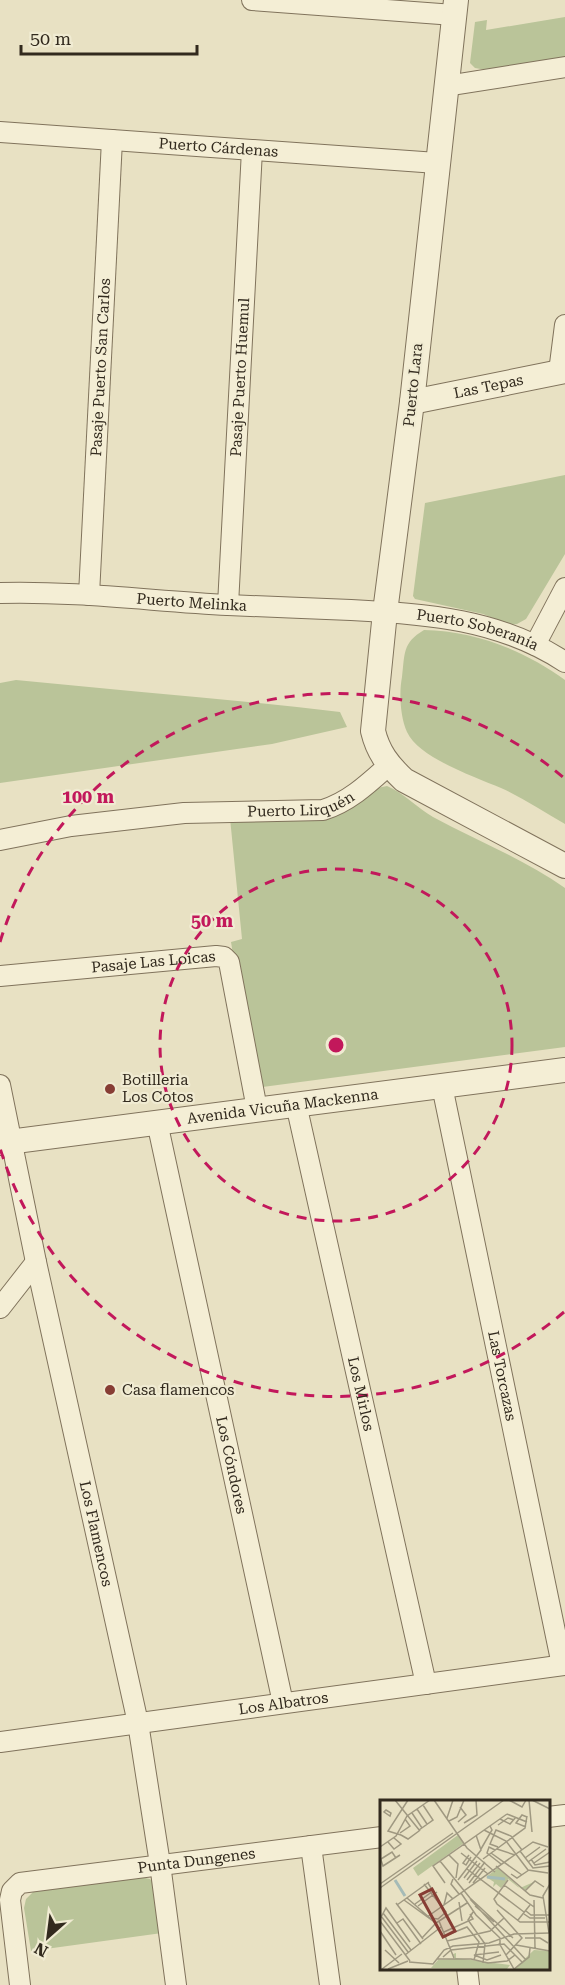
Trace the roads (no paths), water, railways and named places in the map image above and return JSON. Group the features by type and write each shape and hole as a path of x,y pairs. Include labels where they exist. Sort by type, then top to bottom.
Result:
{"street":[{"path":"252,0 455,7"},
{"name":"Puerto Lara","path":"389,765 377,747 373,731 455,7"},
{"path":"446,86 565,67"},
{"name":"Puerto Cárdenas","path":"0,132 437,163"},
{"name":"Pasaje Puerto San Carlos","path":"89,595 112,140"},
{"name":"Pasaje Puerto Huemul","path":"228,605 252,150"},
{"path":"562,371 565,325"},
{"name":"Las Tepas","path":"412,402 562,371"},
{"path":"535,645 565,588"},
{"name":"Puerto Melinka","path":"0,593 89,595 228,605 385,612"},
{"name":"Puerto Soberanía","path":"385,612 458,619 497,629 535,645 565,662"},
{"path":"389,765 404,780 565,866"},
{"name":"Puerto Lirquén","path":"0,840 71,826 184,813 323,810 335,807 360,790 389,765"},
{"name":"Pasaje Las Loicas","path":"0,976 224,957 229,962 257,1109"},
{"name":"Avenida Vicuña Mackenna","path":"6,1142 565,1070"},
{"name":"Los Flamencos","path":"0,1085 6,1142 36,1262 138,1723 176,1985"},
{"name":"Las Torcazas","path":"442,1086 564,1665"},
{"name":"Los Mirlos","path":"296,1104 426,1684"},
{"name":"Los Cóndores","path":"157,1122 283,1703"},
{"path":"0,1308 36,1262"},
{"name":"Los Albatros","path":"0,1742 564,1665"},
{"path":"550,1817 565,1815"},
{"name":"Punta Dungenes","path":"20,1985 10,1900 12,1891 20,1883 380,1837"},
{"path":"311,1846 330,1985"},
{"path":"467,1970 469,1985"}],"place":[{"name":"Botilleria Los Cotos","path":"110,1089"},
{"name":"Casa flamencos","path":"110,1390"}]}
